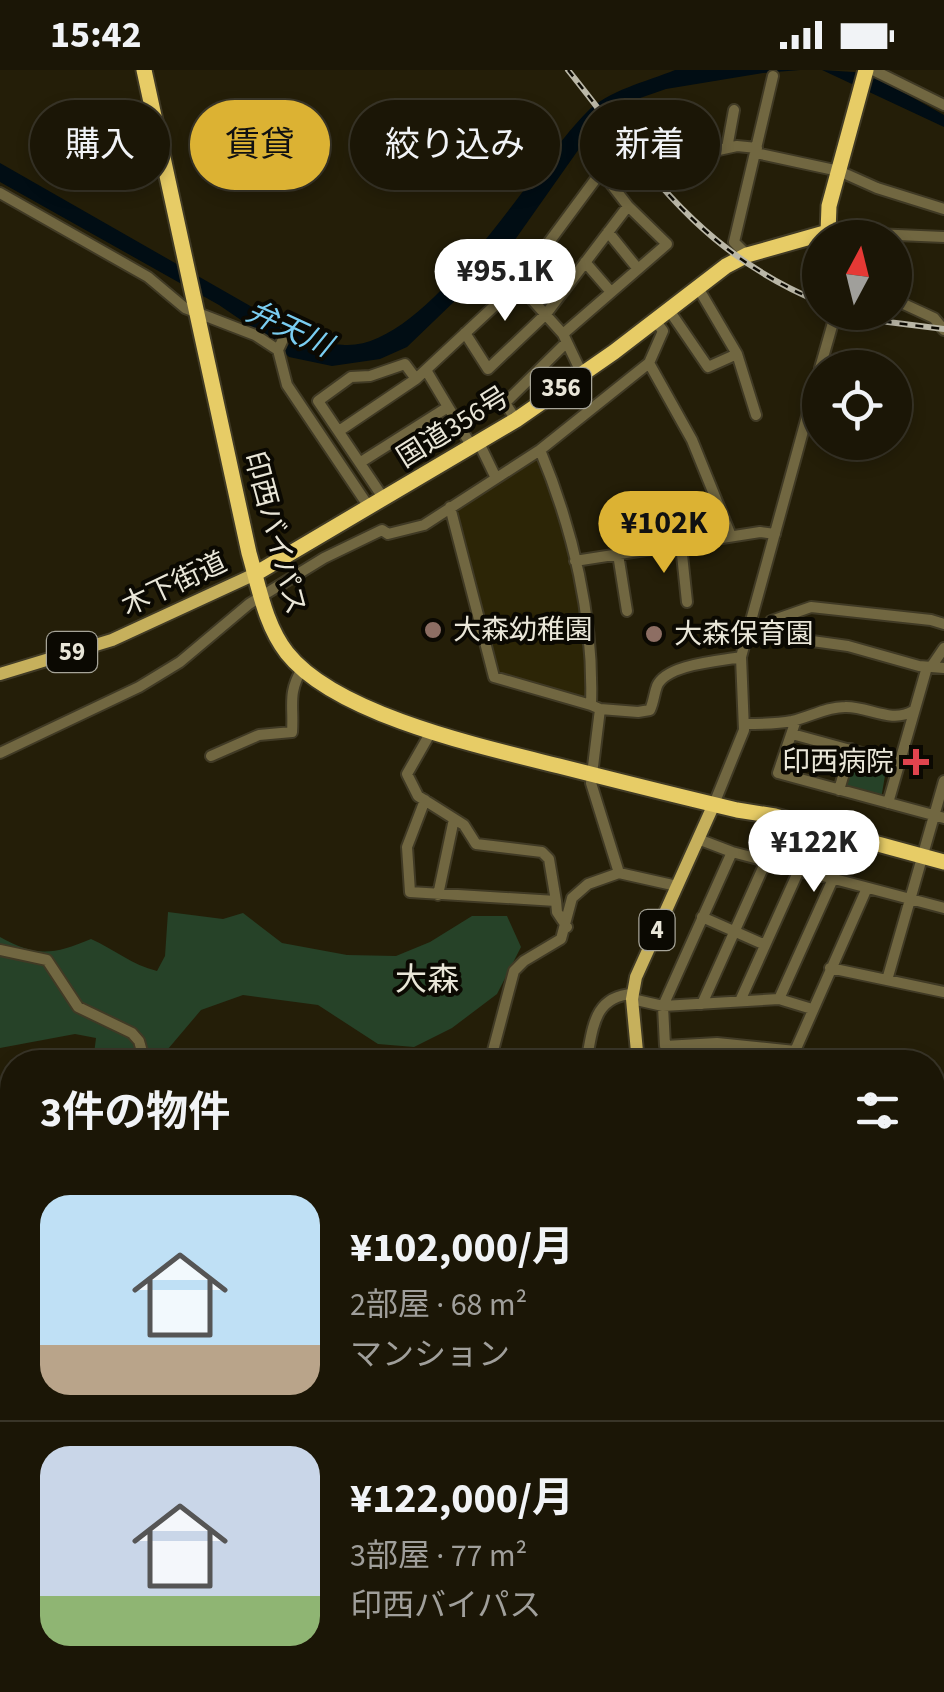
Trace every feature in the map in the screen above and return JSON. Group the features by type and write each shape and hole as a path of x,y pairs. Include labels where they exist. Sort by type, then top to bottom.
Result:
{"highway":[{"name":"印西バイパス","path":"144,70 261,597 279,641 302,669 342,694 431,732 737,810 775,816 944,870"},
{"path":"829,220 829,206 869,70"},
{"name":"国道356号","path":"255,574 516,420 697,286 747,256 802,241"},
{"name":"印西バイパス","path":"922,860 944,862"}],"main road":[{"name":"木下街道","path":"0,674 112,640 255,574"},
{"name":"4","path":"637,1050 632,996 636,977 714,804"}],"street":[{"path":"869,70 944,105"},
{"path":"747,256 734,242 773,76"},
{"path":"726,148 734,110"},
{"path":"720,149 756,150 839,171 877,188 944,209"},
{"path":"339,431 416,379 518,284 587,190"},
{"path":"516,420 505,402 611,292 667,244 616,190"},
{"path":"0,193 148,278 185,308 195,306 278,350"},
{"path":"465,333 488,369 546,314 628,206"},
{"path":"608,232 638,269"},
{"path":"912,237 944,238"},
{"path":"524,247 537,258"},
{"path":"586,262 611,292"},
{"path":"518,284 564,338 582,374"},
{"path":"697,286 737,354 756,415"},
{"path":"912,308 934,318 944,330"},
{"path":"669,310 708,367 737,354"},
{"path":"416,379 404,364 370,376 351,376 318,401 361,462 382,530 388,534 410,530 540,450 648,363 663,331 655,320"},
{"path":"292,322 278,350 286,385 375,504"},
{"path":"648,363 692,440 731,536"},
{"path":"426,370 495,476"},
{"path":"361,462 448,407"},
{"path":"714,804 744,724 742,657 802,434"},
{"path":"540,450 561,501 576,561 601,720 591,774 592,792 619,873"},
{"path":"450,507 494,677 596,707 638,712 650,710 658,684 668,674 680,668 742,657"},
{"path":"0,753 140,687 180,662 261,597 324,558 382,530"},
{"path":"576,561 760,532 775,534"},
{"path":"681,545 687,602"},
{"path":"618,554 628,611"},
{"path":"771,622 811,606 944,624"},
{"path":"748,632 848,646 944,668"},
{"path":"888,803 913,710 929,667 944,648"},
{"path":"211,756 259,735 292,732 292,685 302,669"},
{"path":"744,724 796,720 837,707 850,706 892,716 904,716 913,710"},
{"path":"796,720 778,773 939,817"},
{"path":"431,732 407,774 418,796 454,819 480,845 542,852 549,859 557,912 567,927"},
{"path":"792,734 898,763"},
{"path":"840,790 851,750"},
{"path":"887,980 922,860 939,817 944,780"},
{"path":"425,800 407,846 410,892 556,901"},
{"path":"438,895 454,819"},
{"path":"698,839 732,852 944,908"},
{"path":"732,852 663,1006 664,1046 717,1043 784,1050"},
{"path":"702,1004 766,861"},
{"path":"740,1001 799,870"},
{"path":"493,1050 514,971 561,940 572,898 578,891 619,873 677,886"},
{"path":"779,999 832,879"},
{"path":"794,1050 867,888"},
{"path":"702,917 765,945"},
{"path":"0,950 46,960 78,1008 136,1037 141,1050"},
{"path":"830,968 944,992"},
{"path":"588,1050 595,1015 616,996 632,996 663,1006 779,999 812,1009"},
{"path":"687,1045 688,1050"}],"shaded area":[{"path":"540,456 569,546 589,660 588,696 582,700 496,675 453,515 456,504 494,478"}],"green space":[{"path":"853,754 887,764 881,799 842,789"},
{"path":"168,912 223,919 243,913 282,943 347,955 396,956 430,942 472,916 507,916 521,947 497,994 452,1028 414,1047 378,1044 318,1005 243,995 201,1010 167,1050 94,1050 96,1038 75,1034 0,1048 0,937 35,951 66,948 91,939 157,971 165,956"}],"water":[{"path":"675,70 800,70 666,89 634,100 603,100"},
{"path":"822,70 869,73 944,115 944,127"},
{"path":"580,120 580,148 560,176 560,144"},
{"name":"弁天川","path":"0,163 30,180 30,190 47,190 280,323 336,344 377,338 410,318 476,251 524,190 550,190 512,244 407,347 380,359 332,366 289,357 219,305 0,182"}],"railway":[{"path":"568,70 650,173 707,232 740,258 802,294"},
{"path":"912,325 944,329"}],"place":[{"name":"大森幼稚園","path":"433,630"},
{"name":"大森保育園","path":"654,634"},
{"name":"印西病院","path":"916,762"}],"district":[{"name":"大森","path":"427,980"}]}
